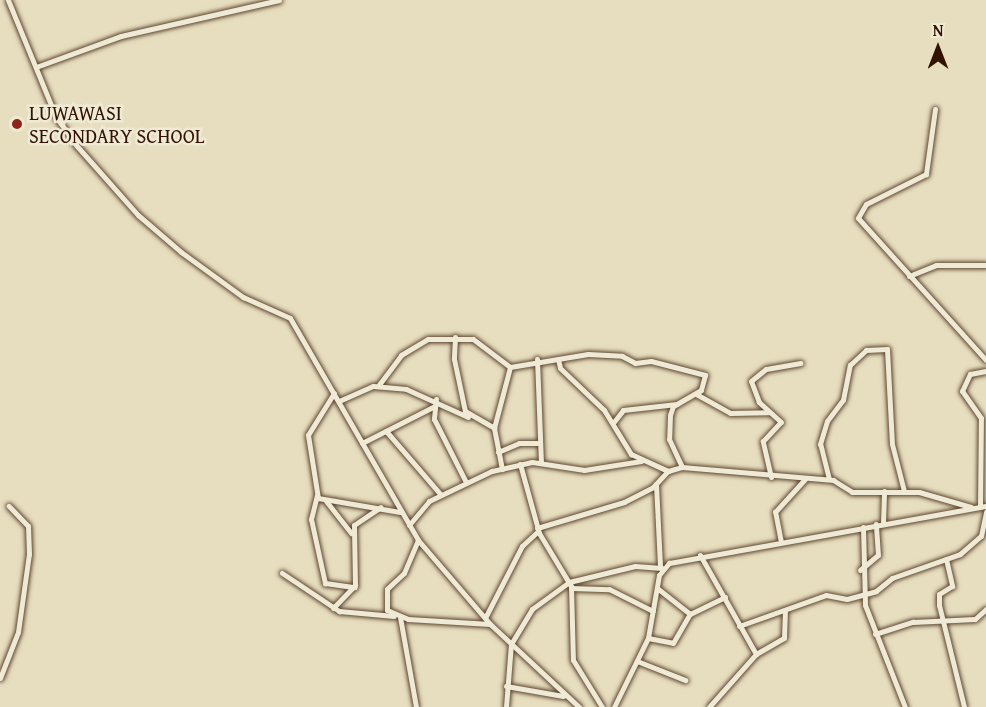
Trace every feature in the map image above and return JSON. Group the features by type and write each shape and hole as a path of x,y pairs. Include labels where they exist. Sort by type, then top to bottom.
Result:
{"street":[{"path":"8,0 64,130 138,215 216,280 290,318 418,540 490,624 579,707"},
{"path":"36,67 121,36 279,0"},
{"path":"935,109 926,174 866,204 858,215 909,276 986,360"},
{"path":"909,276 936,265 986,265"},
{"path":"455,337 454,359 468,417"},
{"path":"378,386 409,348 428,339 455,337 484,345 510,367"},
{"path":"829,480 820,444 826,421 843,400 850,365 866,350 887,349 892,444 904,491"},
{"path":"510,367 537,359 618,356 635,363 651,361 699,372 705,381 696,394 677,404 623,410 613,423"},
{"path":"537,359 541,463"},
{"path":"558,359 560,368 613,423 641,461"},
{"path":"771,477 763,441 781,422 769,412 752,390 752,378 766,369 800,363"},
{"path":"502,469 494,428 510,367"},
{"path":"506,707 511,644 532,609 570,585 661,567 700,555 983,506 981,418 962,391 970,374 986,371"},
{"path":"339,401 378,386 412,390 436,399 494,428"},
{"path":"334,393 308,435 317,495 311,519 326,583 355,587"},
{"path":"696,394 730,413 769,412"},
{"path":"362,443 433,407 436,399"},
{"path":"677,404 669,439 682,467"},
{"path":"433,407 466,482"},
{"path":"386,431 441,495"},
{"path":"498,452 519,443 539,443"},
{"path":"409,525 441,495 466,482 520,464 541,463 584,470 641,461 668,471"},
{"path":"520,464 538,529 570,585 571,652 602,707"},
{"path":"485,618 522,546 538,529 611,507 656,484 668,471 682,467 771,477 829,480 852,492 904,491 972,508"},
{"path":"781,542 775,512 806,478"},
{"path":"614,707 648,638 661,567 656,484"},
{"path":"883,523 884,491"},
{"path":"317,495 326,501 351,533 355,587"},
{"path":"326,501 381,507 400,512"},
{"path":"0,678 18,632 29,554 28,526 9,506"},
{"path":"351,533 381,507"},
{"path":"739,626 826,595 848,599 946,560 981,536 986,512"},
{"path":"860,570 878,555 876,524"},
{"path":"863,527 860,570 863,593 875,634 905,707"},
{"path":"416,707 400,617 386,606 387,589 404,573 418,540"},
{"path":"700,555 756,654"},
{"path":"946,560 952,586 939,594 942,621 964,707"},
{"path":"282,573 333,608 400,617 490,624"},
{"path":"570,585 609,589 653,611"},
{"path":"333,608 355,587"},
{"path":"657,588 690,614"},
{"path":"648,638 673,643 690,614 725,597"},
{"path":"875,634 903,623 975,620 986,609"},
{"path":"709,707 756,654 784,638 785,610"},
{"path":"637,661 685,680"},
{"path":"506,686 567,697"}],"place":[{"name":"LUWAWASI SECONDARY SCHOOL","path":"17,124"}]}
